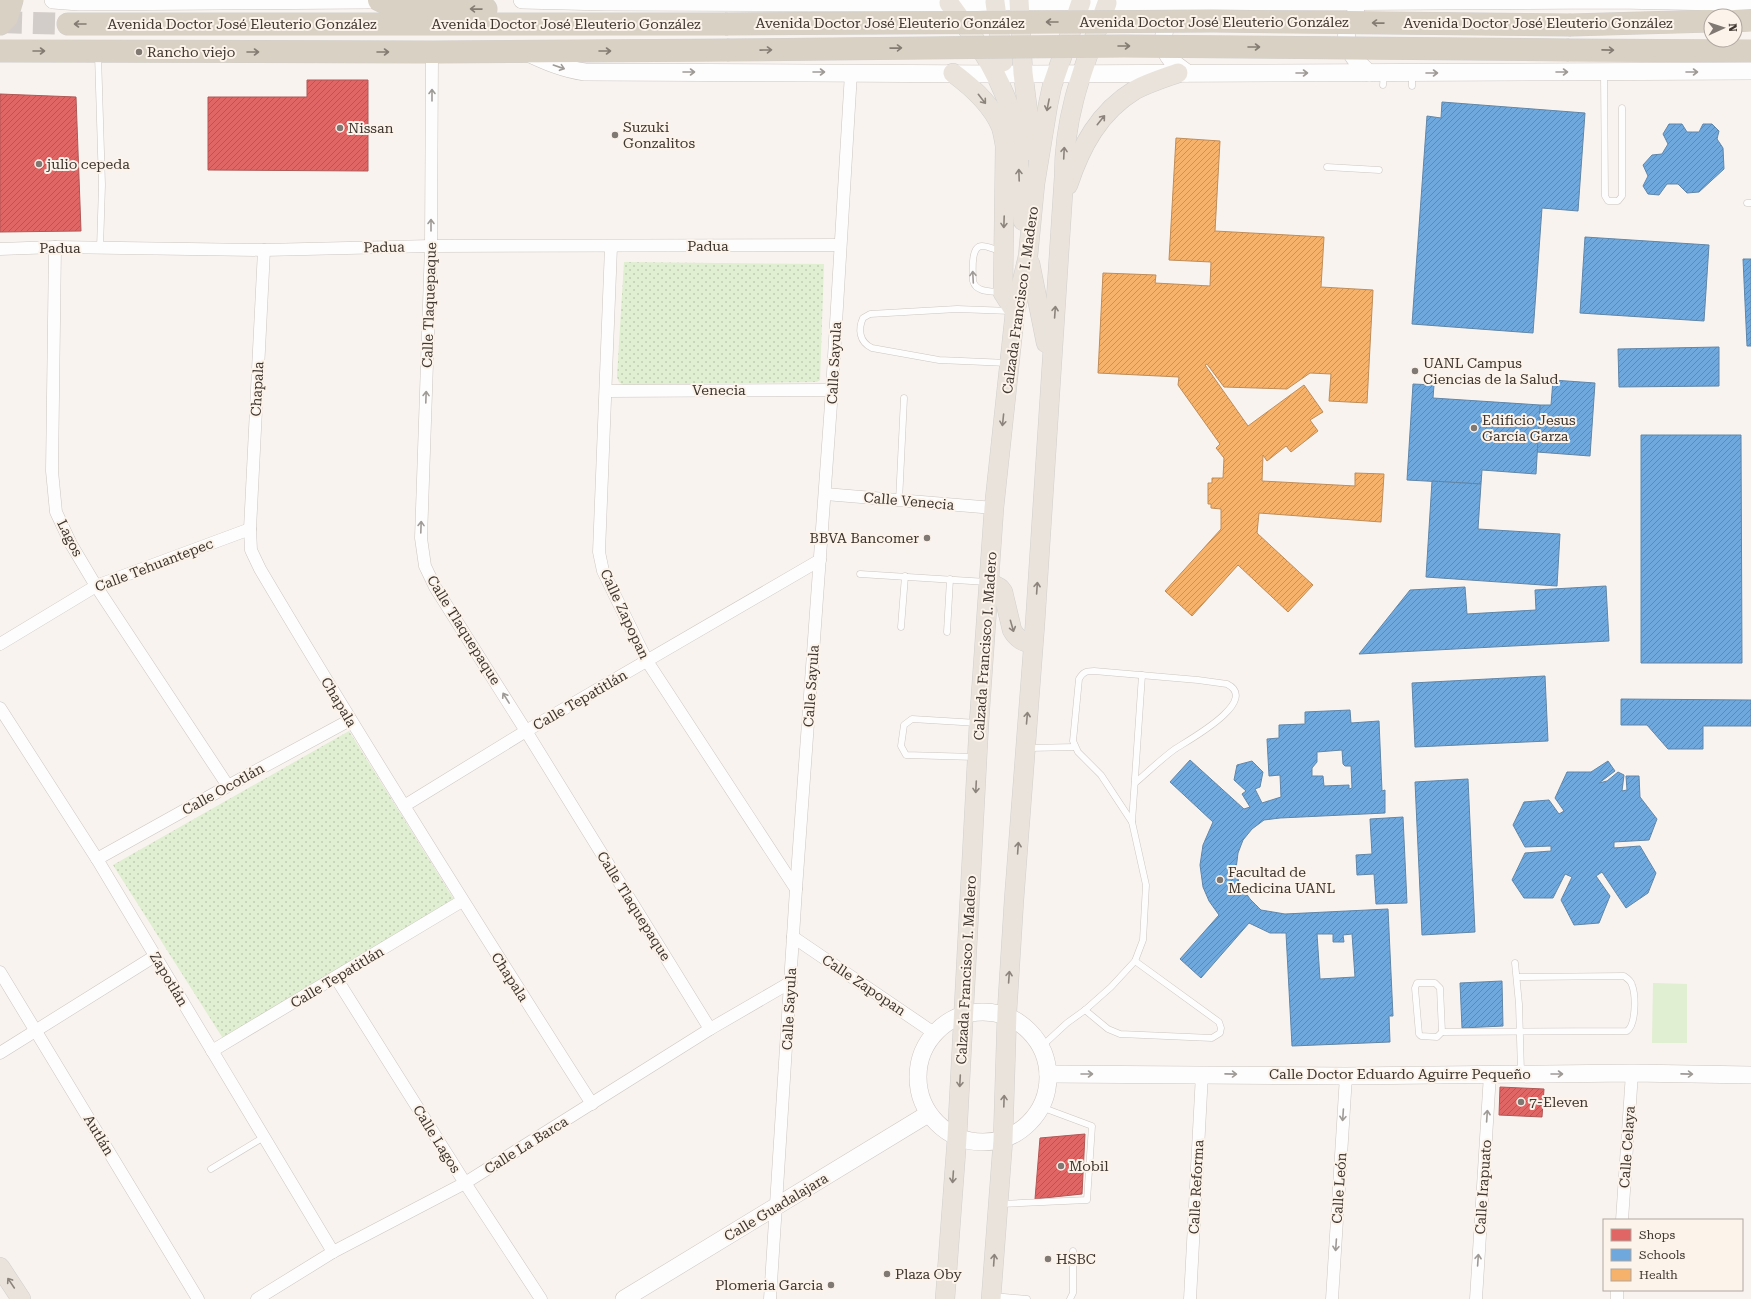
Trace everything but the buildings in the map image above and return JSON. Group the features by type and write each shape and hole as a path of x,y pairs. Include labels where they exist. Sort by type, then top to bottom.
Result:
{"highway":[{"path":"0,24 7,17 12,0"},
{"path":"379,0 388,5 412,8 515,8 534,12 553,24"},
{"name":"Avenida Doctor José Eleuterio González","path":"68,24 725,24 1221,21 1570,25 1703,21"},
{"name":"Avenida Doctor José Eleuterio González","path":"0,51 432,52 1124,46 1751,51"}],"main road":[{"name":"Avenida Doctor José Eleuterio González","path":"53,0 367,0"},
{"name":"Avenida Doctor José Eleuterio González","path":"522,0 912,3 995,1 1197,2 1617,0 1722,2 1751,6"},
{"path":"995,1 1001,80 1016,129 1019,147 1019,178 1023,226 1051,365"},
{"path":"1020,1 1023,73 1031,128 1035,184"},
{"name":"Calzada Francisco I. Madero","path":"945,1299 957,1138 977,757 994,508 1015,312 1028,256 1035,184 1048,105 1057,73 1082,1"},
{"path":"1379,1 1360,8 1351,20 1347,34 1348,49 1355,62 1379,77"},
{"path":"957,2 983,51 1001,80"},
{"name":"Calzada Francisco I. Madero","path":"992,1298 1003,1140 1007,1016 1025,748 1034,644 1062,206 1064,150 1074,95 1108,2"},
{"path":"1182,73 1164,48 1164,35 1167,20 1176,12 1197,2"},
{"path":"912,3 923,10 932,19 937,30 938,43 934,55 927,66 916,73"},
{"name":"Avenida Doctor José Eleuterio González","path":"524,51 548,63 568,70 585,72 972,73 1001,80 1023,73 1081,73"},
{"path":"972,73 981,60 983,51"},
{"path":"1081,73 1182,73 1379,77 1412,80 1604,72 1751,71"},
{"path":"953,73 975,90 990,109 1001,127 1005,146 1003,292 1015,312"},
{"path":"1062,206 1082,148 1091,132 1105,115 1119,102 1136,90 1182,73"},
{"path":"989,582 1000,588 1003,592 1012,630 1015,635 1024,642 1034,644"},
{"path":"985,1012 1007,1016 1021,1024 1033,1035 1041,1046 1046,1060 1048,1074 1047,1091 1041,1107 1032,1121 1019,1133 1003,1140 980,1143 957,1138 946,1132 928,1114 920,1094 917,1073 922,1052 934,1033 948,1022 964,1014 985,1012"},
{"name":"Calle Doctor Eduardo Aguirre Pequeño","path":"1048,1074 1346,1076 1490,1074 1751,1075"},
{"name":"Calle Guadalajara","path":"624,1299 928,1114"},
{"path":"0,1267 22,1299"}],"street":[{"name":"Calle Tlaquepaque","path":"432,52 431,246 421,538 425,566 435,587 710,1029"},
{"name":"Calle Sayula","path":"770,1299 796,889 832,390 851,73"},
{"name":"Padua","path":"0,249 55,247 264,250 431,246 611,247 840,245"},
{"name":"Lagos","path":"55,247 52,471 56,512 71,544 96,586 228,786"},
{"name":"Calle Zapopan","path":"611,247 598,552 603,571 647,661 796,889"},
{"name":"Chapala","path":"264,250 250,529 251,550 260,569 350,720 462,901 592,1104"},
{"name":"Venecia","path":"606,391 832,390"},
{"name":"Calle Venecia","path":"825,494 994,508"},
{"name":"Calle Tehuantepec","path":"0,644 96,586 250,529"},
{"name":"Calle Tepatitlán","path":"404,806 526,731 820,560"},
{"name":"Zapotlán","path":"0,708 97,860 334,1252"},
{"name":"Calle Ocotlán","path":"97,860 228,786 350,720"},
{"name":"Calle Tepatitlán","path":"212,1051 336,978 462,901"},
{"name":"Calle Zapopan","path":"793,937 934,1033"},
{"path":"0,1054 155,956"},
{"name":"Autlán","path":"0,972 198,1299"},
{"name":"Calle Lagos","path":"336,978 465,1183 541,1299"},
{"name":"Calle La Barca","path":"257,1299 334,1252 465,1183 710,1029 791,982"},
{"name":"Calle Reforma","path":"1190,1299 1202,1074"},
{"name":"Calle Irapuato","path":"1476,1299 1490,1074"},
{"name":"Calle Celaya","path":"1622,1219 1632,1074"},
{"name":"Calle León","path":"1332,1299 1346,1076"}],"lane":[{"path":"98,51 102,185 100,248"},
{"path":"1604,72 1606,196 1608,201 1618,201 1622,196 1622,108"},
{"path":"1327,167 1379,170"},
{"path":"1003,252 982,246 978,247 975,251 973,258 974,285 981,290 1003,292"},
{"path":"1010,363 939,360 872,348 861,339 861,324 864,318 870,314 958,309 1015,312"},
{"path":"899,501 904,398"},
{"path":"860,574 989,582"},
{"path":"902,627 905,576"},
{"path":"947,632 950,579"},
{"path":"1132,822 1101,775 1078,752 1075,747 1073,733 1079,678 1082,673 1094,671 1142,675 1227,684 1231,686 1236,693 1236,699 1226,714 1208,728 1174,750 1135,783"},
{"path":"1041,1046 1111,987 1134,961 1143,940 1146,885 1132,822 1142,675"},
{"path":"977,757 906,755 901,746 904,725 912,718 979,723"},
{"path":"1025,748 1075,747"},
{"path":"1085,1010 1108,1029 1120,1034 1212,1038 1220,1033 1221,1028 1219,1022 1134,961"},
{"path":"1515,963 1520,1032 1521,1074"},
{"path":"1442,1032 1627,1031 1633,1024 1634,1004 1632,985 1624,976 1516,977"},
{"path":"1417,983 1435,983 1440,988 1442,1032 1438,1037 1421,1036 1419,1034 1415,988 1417,983"},
{"path":"998,1204 1087,1200 1092,1126 1041,1107"},
{"path":"211,1169 264,1137"},
{"path":"1070,1299 1074,1293 1073,1251"},
{"path":"992,1298 1027,1299"}],"green space":[{"path":"624,262 824,264 820,380 817,382 623,385 619,382 617,377"},
{"path":"349,731 455,901 224,1040 113,865"},
{"path":"1653,983 1687,984 1687,1043 1652,1043"}],"tunnel":[{"path":"0,22 68,24"}],"place":[{"name":"Rancho viejo","path":"139,52"},
{"name":"Nissan","path":"340,128"},
{"name":"Suzuki Gonzalitos","path":"615,135"},
{"name":"julio cepeda","path":"39,164"},
{"name":"UANL Campus Ciencias de la Salud","path":"1415,371"},
{"name":"Edificio Jesus García Garza","path":"1474,428"},
{"name":"BBVA Bancomer","path":"927,538"},
{"name":"Facultad de Medicina UANL","path":"1220,880"},
{"name":"7-Eleven","path":"1521,1102"},
{"name":"Mobil","path":"1061,1166"},
{"name":"HSBC","path":"1048,1259"},
{"name":"Plaza Oby","path":"887,1274"},
{"name":"Plomeria Garcia","path":"831,1285"}]}
